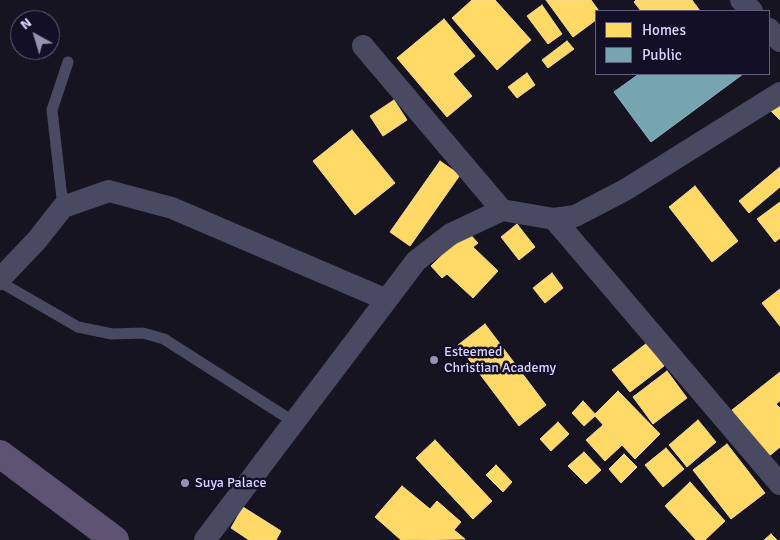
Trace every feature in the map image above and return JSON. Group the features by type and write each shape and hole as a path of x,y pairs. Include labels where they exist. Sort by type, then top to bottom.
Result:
{"main road":[{"path":"0,454 115,540"}],"street":[{"path":"742,0 751,10"},
{"path":"770,30 780,41"},
{"path":"363,46 502,210"},
{"path":"205,540 416,261 451,234 502,210 554,219 575,216 625,190 780,93"},
{"path":"0,280 37,240 63,207 109,191 172,208 387,300"},
{"path":"554,219 780,484"}],"lane":[{"path":"63,207 52,110 68,62"},
{"path":"0,280 78,327 112,334 143,333 164,339 294,422"}],"building: Homes":[{"path":"472,0 495,0 531,40 497,70 452,18"},
{"path":"546,0 591,0 598,10 595,10 595,21 573,37"},
{"path":"636,0 692,0 699,10 640,10 634,2"},
{"path":"542,5 562,34 548,44 527,16"},
{"path":"444,19 475,56 453,74 472,96 447,117 397,58"},
{"path":"567,41 574,49 548,68 542,60"},
{"path":"527,73 535,85 517,98 508,87"},
{"path":"394,100 407,120 383,136 370,116"},
{"path":"780,100 780,120 770,110"},
{"path":"352,130 395,183 355,215 313,161"},
{"path":"440,161 460,175 410,246 390,232"},
{"path":"780,167 780,187 749,213 739,201"},
{"path":"695,186 738,241 712,262 669,207"},
{"path":"780,202 780,238 775,242 757,219"},
{"path":"517,224 535,247 519,260 501,237"},
{"path":"467,231 478,243 473,247 498,271 473,298 447,274 442,278 431,266"},
{"path":"552,273 563,288 545,303 533,288"},
{"path":"780,289 780,326 762,303"},
{"path":"485,324 546,405 519,426 458,345"},
{"path":"647,343 664,366 630,392 612,370"},
{"path":"667,371 687,398 653,424 633,397"},
{"path":"780,372 780,401 776,404 780,408 780,447 768,457 732,410"},
{"path":"618,391 660,434 635,459 594,415"},
{"path":"583,401 596,415 584,426 572,413"},
{"path":"698,420 716,442 687,467 669,445"},
{"path":"558,422 569,434 551,451 540,439"},
{"path":"603,425 622,445 605,461 586,440"},
{"path":"435,440 492,501 473,519 416,458"},
{"path":"727,444 765,493 731,519 693,470"},
{"path":"666,448 684,469 663,487 645,465"},
{"path":"584,452 601,470 586,484 568,466"},
{"path":"624,454 637,467 621,483 609,469"},
{"path":"496,465 512,482 503,492 486,475"},
{"path":"690,482 725,521 705,540 696,540 665,506"},
{"path":"402,486 430,509 437,501 461,522 454,530 465,539 401,540 375,517"},
{"path":"243,507 281,531 276,540 249,540 231,528"},
{"path":"771,534 777,540 764,540"}],"building: Public":[{"path":"638,75 742,75 651,142 614,92"}],"place":[{"name":"Esteemed Christian Academy","path":"434,360"},
{"name":"Suya Palace","path":"185,483"}]}
